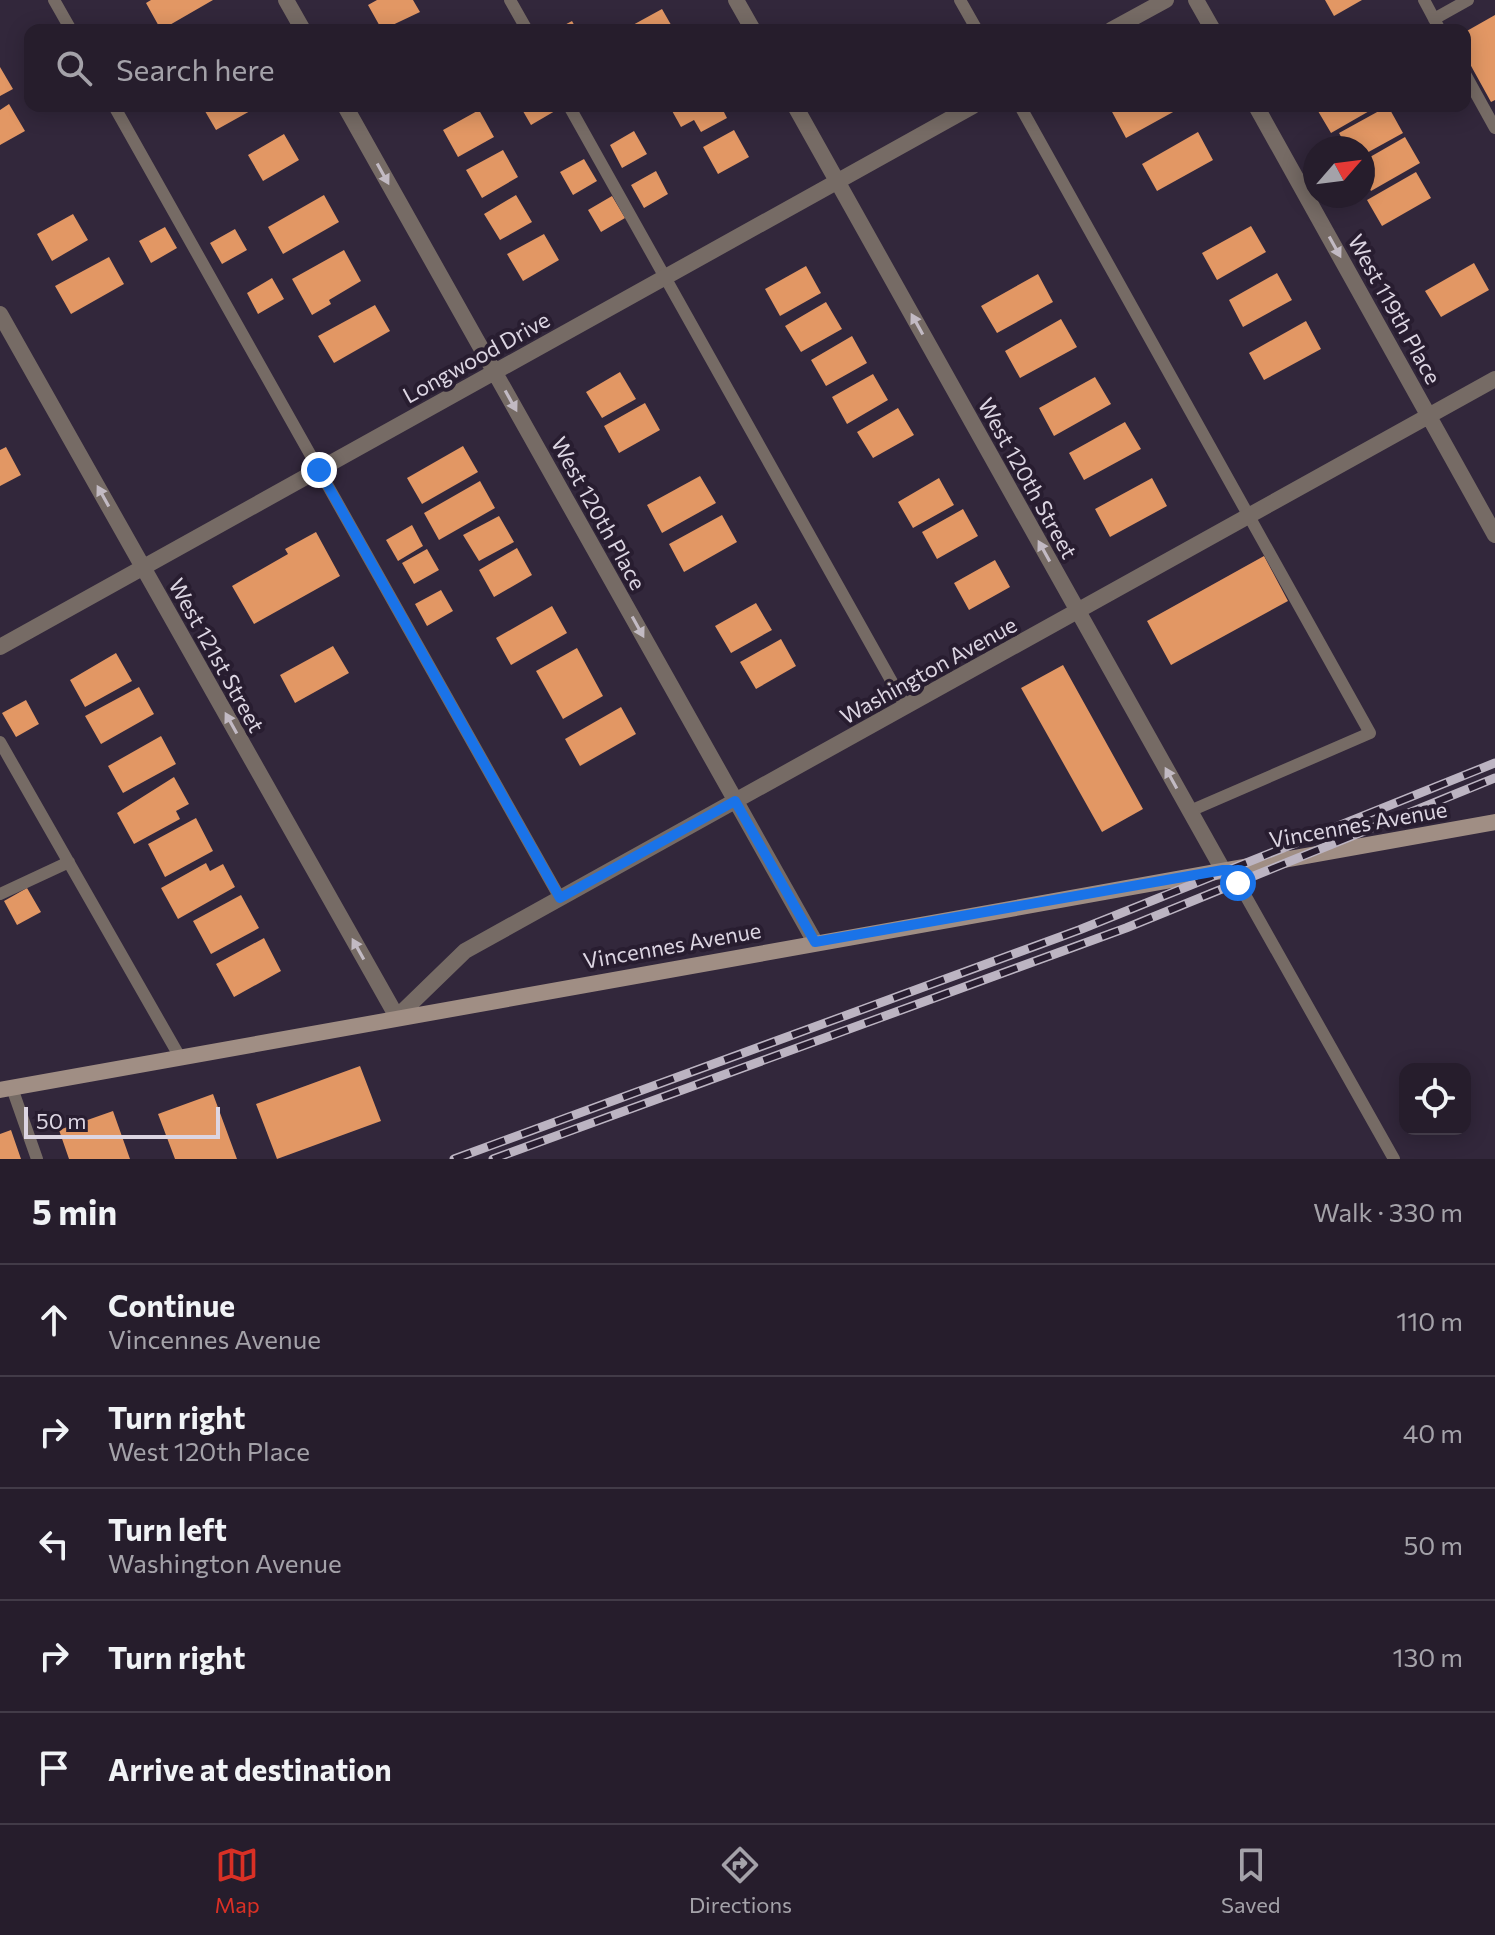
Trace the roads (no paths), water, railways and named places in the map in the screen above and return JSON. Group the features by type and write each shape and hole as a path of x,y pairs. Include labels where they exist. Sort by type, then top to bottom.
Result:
{"main road":[{"name":"Vincennes Avenue","path":"6,1089 1495,822"}],"street":[{"path":"286,0 300,24"},
{"path":"736,0 750,24"},
{"path":"1122,24 1166,0"},
{"path":"1196,0 1210,24"},
{"name":"West 120th Place","path":"348,112 815,942"},
{"name":"West 120th Street","path":"798,112 1190,811 1227,870"},
{"name":"Longwood Drive","path":"0,647 962,112"},
{"name":"West 119th Place","path":"1259,112 1495,535"},
{"name":"West 121st Street","path":"0,314 397,1017"},
{"name":"Washington Avenue","path":"397,1017 465,951 1495,379"}],"lane":[{"path":"54,0 68,24"},
{"path":"510,0 524,24"},
{"path":"960,0 974,24"},
{"path":"1424,0 1436,24"},
{"path":"1438,24 1468,0"},
{"path":"1471,85 1495,128"},
{"path":"117,112 560,898"},
{"path":"572,112 906,707"},
{"path":"1023,112 1370,733 1190,811"},
{"path":"0,742 181,1059"},
{"path":"0,894 69,862"},
{"name":"West 120th Street","path":"1227,870 1394,1159"},
{"path":"6,1089 37,1159"}],"railway":[{"path":"454,1159 1079,930 1495,763"},
{"path":"493,1159 1126,928 1495,778"}]}
